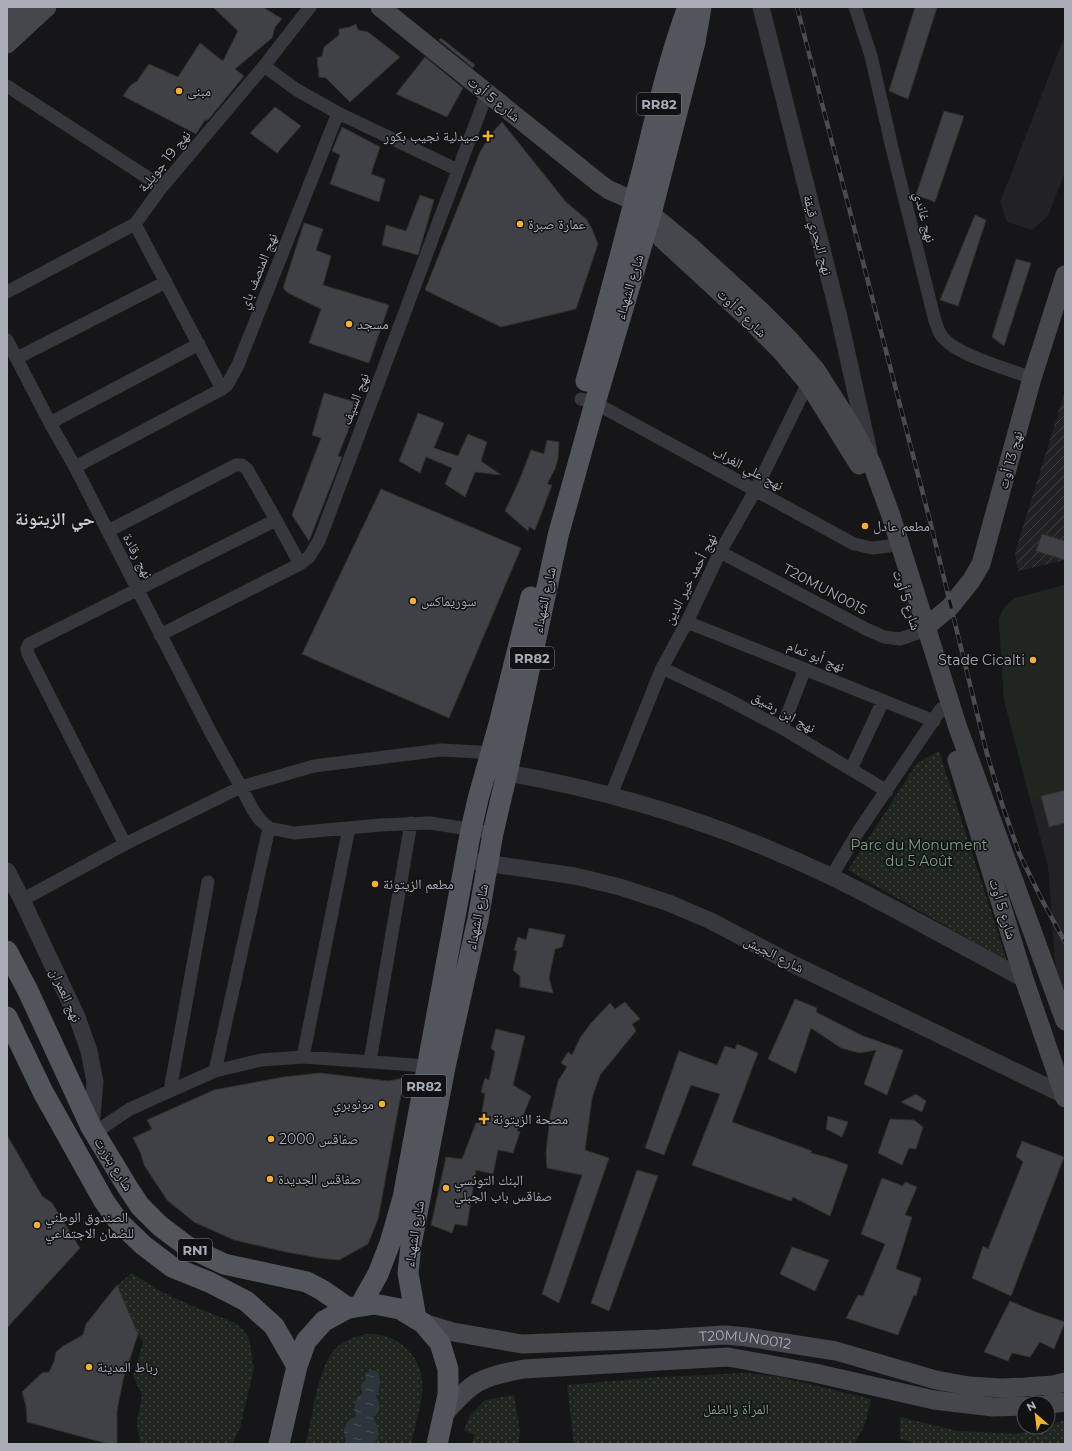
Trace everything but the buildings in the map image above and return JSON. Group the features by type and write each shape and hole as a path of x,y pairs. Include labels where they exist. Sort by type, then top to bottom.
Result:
{"main road":[{"path":"7,22 23,7"},
{"path":"7,44 47,7"},
{"name":"شارع 5 أوت","path":"380,7 608,190 691,247 727,278 789,339 816,370 852,424 872,464 891,516 922,630 938,715 1024,979 1064,1096"},
{"name":"شارع الشهداء","path":"641,213 663,88 677,37 688,7"},
{"name":"شارع الشهداء","path":"420,1321 408,1273 411,1245 445,1067 478,920 493,833 588,401 608,303 641,213 695,42 701,7"},
{"name":"شارع 5 أوت","path":"641,213 781,350 808,383 860,466 922,630 1065,1021"},
{"name":"نهج 13 أوت","path":"922,630 950,607 971,581 981,564 1032,378 1065,275"},
{"name":"شارع الشهداء","path":"354,1307 378,1274 390,1243 403,1198 465,860 478,799 500,724 558,481 588,401"},
{"name":"شارع بنزرت","path":"7,951 28,991 93,1130 140,1206 160,1226 188,1247 224,1264 307,1282 354,1307"},
{"name":"شارع بنزرت","path":"7,1017 42,1092 104,1201 118,1221 143,1245 172,1267 209,1282 246,1302 274,1326 297,1366"},
{"path":"278,1444 297,1366 306,1341 324,1321 354,1307 374,1304 400,1309 420,1321 440,1344 448,1369 448,1395 436,1444"},
{"name":"T20MUN0012","path":"420,1321 453,1332 522,1344 732,1335 836,1351 936,1380 969,1386 1002,1388 1053,1385 1065,1382"},
{"name":"T20MUN0012","path":"443,1415 458,1398 476,1384 502,1374 524,1369 728,1357 859,1382 934,1400 993,1407 1016,1406"},
{"path":"859,1382 868,1360"}],"street":[{"name":"نهج 19 جويلية","path":"7,292 135,224 162,187 264,66 310,7"},
{"name":"نهج البحري قيقة","path":"761,7 839,317 872,464"},
{"name":"نهج غاندي","path":"855,7 870,56 931,306 940,335 948,343 962,352 1032,378"},
{"path":"264,66 297,90 338,113 458,170"},
{"path":"7,86 162,187"},
{"name":"نهج السيف","path":"160,635 300,564 309,557 319,541 488,93"},
{"name":"نهج المنصف باي","path":"222,389 228,385 238,366 338,113"},
{"path":"75,467 222,389 135,224"},
{"path":"17,358 166,282"},
{"name":"نهج رقادة","path":"7,340 50,423 75,467 211,733 242,787 253,810 269,828"},
{"path":"50,423 199,344"},
{"name":"نهج أحمد خير الدين","path":"611,795 662,668 687,622 720,552 755,491 808,383"},
{"name":"نهج علي الغراب","path":"588,401 854,544 872,548 889,546"},
{"path":"108,531 236,465 242,465 247,469 300,564"},
{"path":"125,844 28,654 27,649 30,644 42,637 276,520"},
{"name":"T20MUN0015","path":"720,552 884,637 900,639 922,630"},
{"name":"نهج أبو تمام","path":"687,622 883,700 938,715"},
{"name":"نهج ابن رشيق","path":"662,668 723,697 782,728 887,791"},
{"path":"782,728 805,669"},
{"path":"851,769 883,700"},
{"path":"831,877 858,832 938,715"},
{"path":"22,900 125,844 242,787 314,766 441,750 488,761 509,764 699,822 768,849 831,877 1024,979"},
{"path":"370,1061 412,823"},
{"path":"215,1072 269,828 294,833 412,823 430,823 493,833"},
{"path":"304,1057 349,828"},
{"name":"شارع الجيش","path":"465,860 575,876 620,886 670,903 711,921 798,966 1064,1096"},
{"name":"نهج العمران","path":"7,871 77,1016 89,1051 95,1082 93,1130"},
{"path":"170,1091 208,882"},
{"path":"93,1130 130,1109 215,1072 261,1060 304,1057 428,1066"}],"shaded area":[{"path":"1063,40 1065,41 1065,172 1048,216 1032,230 1007,222 1000,202"},
{"path":"1065,391 1065,560 1018,571 1015,553"},
{"name":"Stade Cicalti","path":"1065,585 1065,1006 1057,987 1048,867 1004,700 999,619 1003,609 1015,598"}],"green space":[{"name":"Stade Cicalti","path":"1065,585 1065,790 1030,799 1004,700 999,619 1006,607 1015,598"},
{"name":"Parc du Monument du 5 Août","path":"939,751 1007,961 848,870 917,763"},
{"path":"132,1273 158,1290 235,1323 249,1338 254,1369 240,1428 232,1444 140,1444 137,1422 142,1395 133,1376 143,1342 138,1334 117,1285"},
{"path":"366,1334 389,1337 403,1345 414,1358 421,1372 422,1396 411,1444 306,1444 320,1378 330,1355 344,1342"},
{"name":"المرأة والطفل","path":"746,1373 780,1377 871,1399 865,1424 855,1444 574,1444 567,1385 659,1377"},
{"path":"514,1395 520,1431 518,1444 472,1444 475,1434 464,1431 469,1417 485,1400"},
{"path":"900,1417 958,1431 1016,1435 1056,1435 1056,1423 1065,1420 1065,1444 920,1444 900,1439"}],"water":[{"path":"372,1370 378,1372 380,1378 376,1396 380,1407 376,1415 373,1417 377,1427 378,1437 374,1444 349,1444 346,1440 344,1432 346,1424 356,1416 355,1401 362,1394 361,1385 365,1380 366,1373"}],"railway":[{"path":"797,7 930,521 987,754 1019,853 1065,942"}],"place":[{"name":"مبنى","path":"179,91"},
{"name":"صيدلية نجيب بكور","path":"488,136"},
{"name":"عمارة صبرة","path":"520,224"},
{"name":"مسجد","path":"349,324"},
{"name":"مطعم عادل","path":"865,526"},
{"name":"سوريماكس","path":"413,601"},
{"name":"Stade Cicalti","path":"1033,660"},
{"name":"مطعم الزيتونة","path":"375,884"},
{"name":"مونوبري","path":"382,1104"},
{"name":"مصحة الزيتونة","path":"484,1119"},
{"name":"صفاقس 2000","path":"271,1139"},
{"name":"صفاقس الجديدة","path":"270,1179"},
{"name":"البنك التونسي صفاقس باب الجبلي","path":"446,1188"},
{"name":"الصندوق الوطني للضمان الاجتماعي","path":"37,1225"},
{"name":"رباط المدينة","path":"89,1367"}],"district":[{"name":"حي الزيتونة","path":"55,519"}]}
